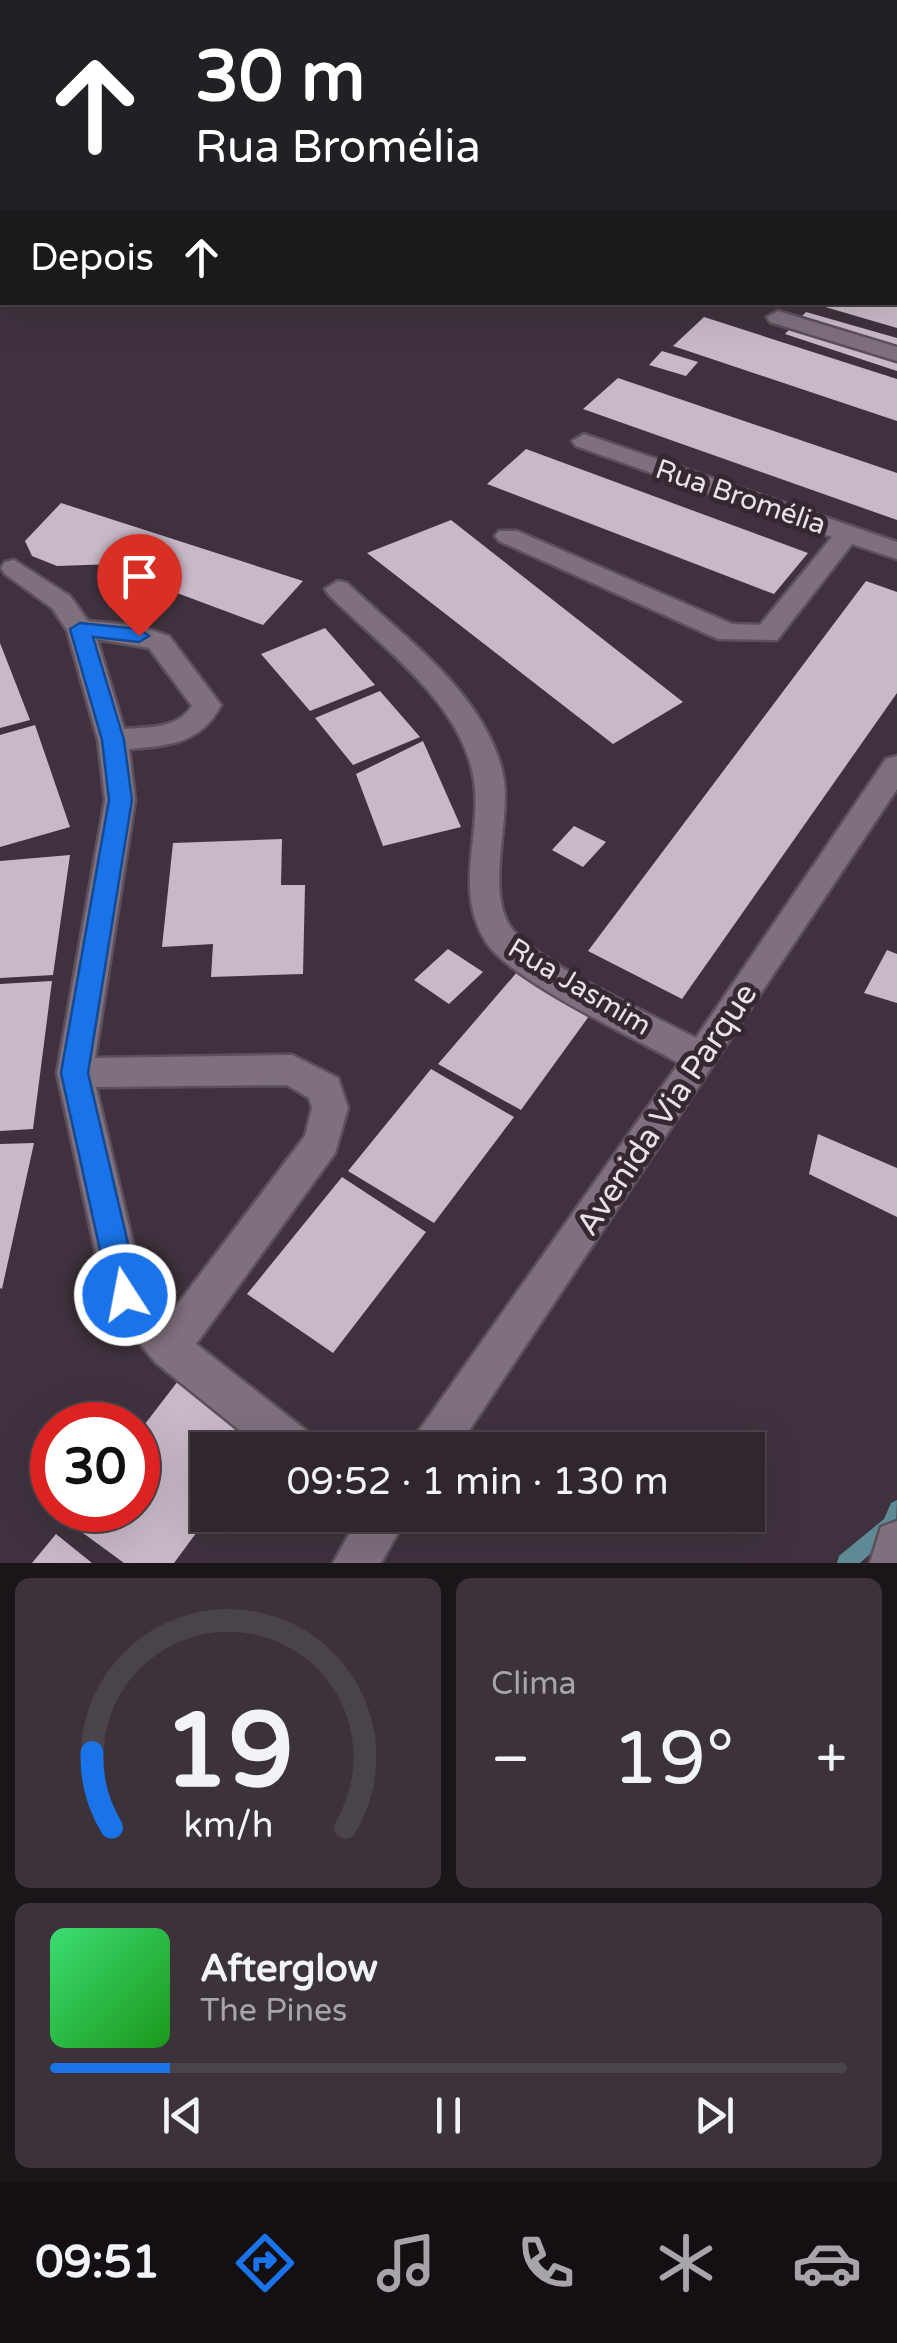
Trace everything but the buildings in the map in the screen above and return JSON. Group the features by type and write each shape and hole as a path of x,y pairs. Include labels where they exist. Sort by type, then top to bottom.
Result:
{"street":[{"path":"778,317 897,354"},
{"name":"Rua Bromélia","path":"584,441 897,552"},
{"path":"508,536 728,633 746,636 768,634 847,534"},
{"path":"14,568 61,602 80,629 113,740 120,800 75,1073 125,1295 169,1348 274,1432"},
{"name":"Rua Jasmim","path":"338,590 454,706 477,740 488,772 492,812 485,852 484,898 500,938 546,970 702,1058"},
{"path":"80,629 159,642 207,705 202,720 186,731 113,740"},
{"name":"Avenida Via Parque","path":"443,1432 702,1058 897,766"},
{"path":"75,1073 292,1070 325,1089 330,1108 322,1142 169,1348"},
{"path":"355,1563 373,1532"},
{"path":"892,1563 897,1542"}],"waterway":[{"path":"846,1563 890,1525 897,1509"}],"route":[{"path":"125,1295 75,1073 120,800 113,740 80,629 139,636"}]}
